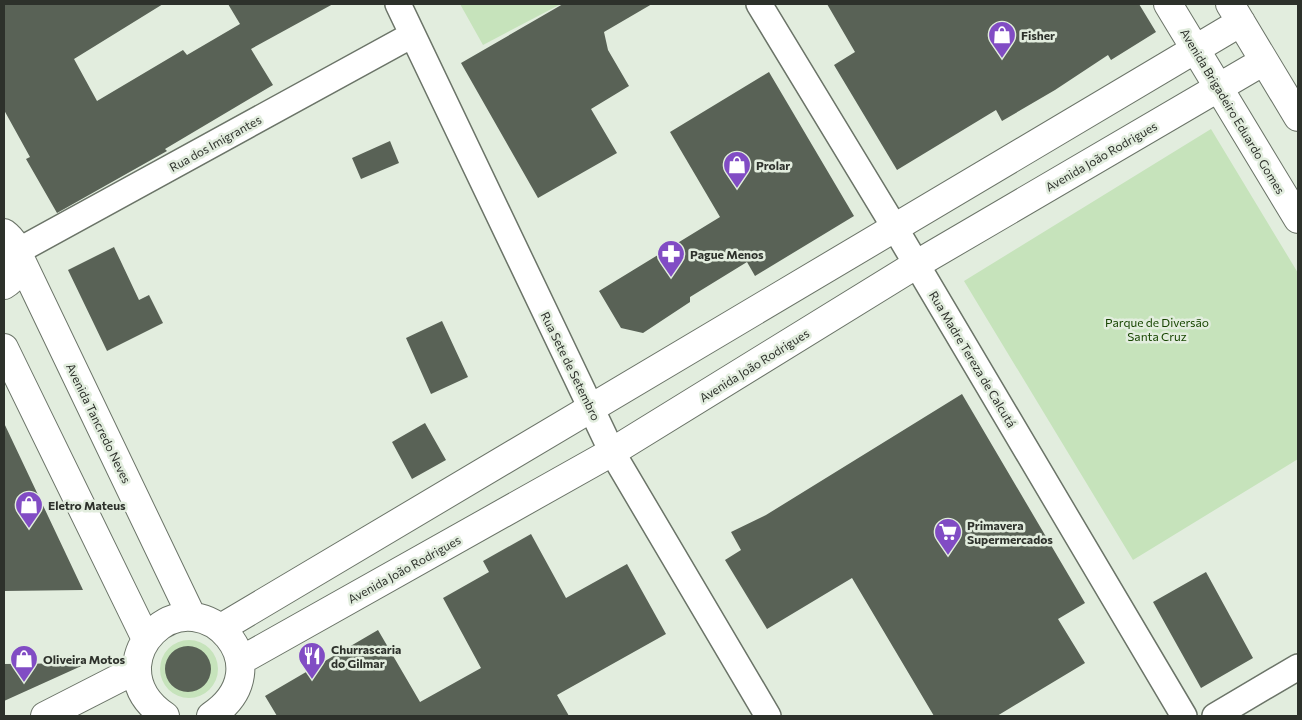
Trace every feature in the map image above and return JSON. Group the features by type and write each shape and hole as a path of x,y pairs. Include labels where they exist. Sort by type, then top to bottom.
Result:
{"street":[{"name":"Rua Sete de Setembro","path":"398,4 612,452 768,716"},
{"name":"Rua Madre Tereza de Calcutá","path":"759,4 917,264 1184,716"},
{"name":"Avenida Brigadeiro Eduardo Gomes","path":"1168,4 1298,218"},
{"path":"221,628 1121,94 1195,49 1235,13 1298,117"},
{"name":"Rua dos Imigrantes","path":"11,241 412,35"},
{"name":"Avenida João Rodrigues","path":"240,662 612,452 917,264 1264,61"},
{"path":"1121,94 1141,133"},
{"path":"4,285 15,275 11,241"},
{"name":"Avenida Tancredo Neves","path":"11,241 192,617"},
{"path":"4,348 146,639"},
{"path":"154,714 140,688 137,669 140,650 146,639 159,627 175,619 192,617 207,620 221,628 234,643 240,662 240,705 224,707 211,716"},
{"path":"1215,716 1298,667"},
{"path":"45,716 137,669"}],"green space":[{"path":"460,4 561,4 483,45"},
{"name":"Parque de Diversão Santa Cruz","path":"1211,129 1298,273 1298,459 1133,560 964,281"},
{"path":"189,640 200,642 210,648 216,658 218,669 216,680 210,690 200,696 189,698 178,696 168,690 162,680 160,669 162,658 168,648 178,642"}],"building":[{"path":"4,4 163,4 74,59 97,101 183,50 187,55 240,24 228,4 333,4 251,49 273,85 165,149 167,151 57,213 26,159 30,157 4,110"},
{"path":"563,4 652,4 604,32 608,50 629,86 591,109 617,153 538,198 461,63"},
{"path":"827,4 1139,4 1156,32 1111,60 1108,55 1055,90 1002,121 996,110 897,170 834,65 855,52"},
{"path":"769,72 854,216 755,276 747,262 690,297 690,302 643,333 621,328 599,291 720,217 670,132"},
{"path":"390,141 399,163 361,179 352,158"},
{"path":"114,247 139,300 149,295 163,323 107,351 68,270"},
{"path":"442,321 468,377 431,394 406,338"},
{"name":"Primavera Supermercados","path":"962,394 1085,603 1058,619 1085,663 997,716 934,716 852,578 767,629 725,560 741,550 731,532 766,515"},
{"name":"Eletro Mateus","path":"4,423 83,590 4,591"},
{"path":"425,423 446,460 412,479 392,442"},
{"path":"531,534 566,598 627,564 666,634 557,695 569,716 277,716 265,696 378,630 420,702 481,668 443,598 489,572 483,561"},
{"path":"1206,572 1253,658 1201,688 1153,602"},
{"path":"183,646 193,646 207,656 211,669 207,682 201,688 193,692 183,692 169,682 165,674 165,664 175,650"},
{"name":"Oliveira Motos","path":"88,663 4,701 4,664"}],"place":[{"name":"Fisher","path":"1002,59"},
{"name":"Prolar","path":"737,189"},
{"name":"Pague Menos","path":"671,278"},
{"name":"Eletro Mateus","path":"29,529"},
{"name":"Primavera Supermercados","path":"948,556"},
{"name":"Churrascaria do Gilmar","path":"312,680"},
{"name":"Oliveira Motos","path":"24,683"}]}
